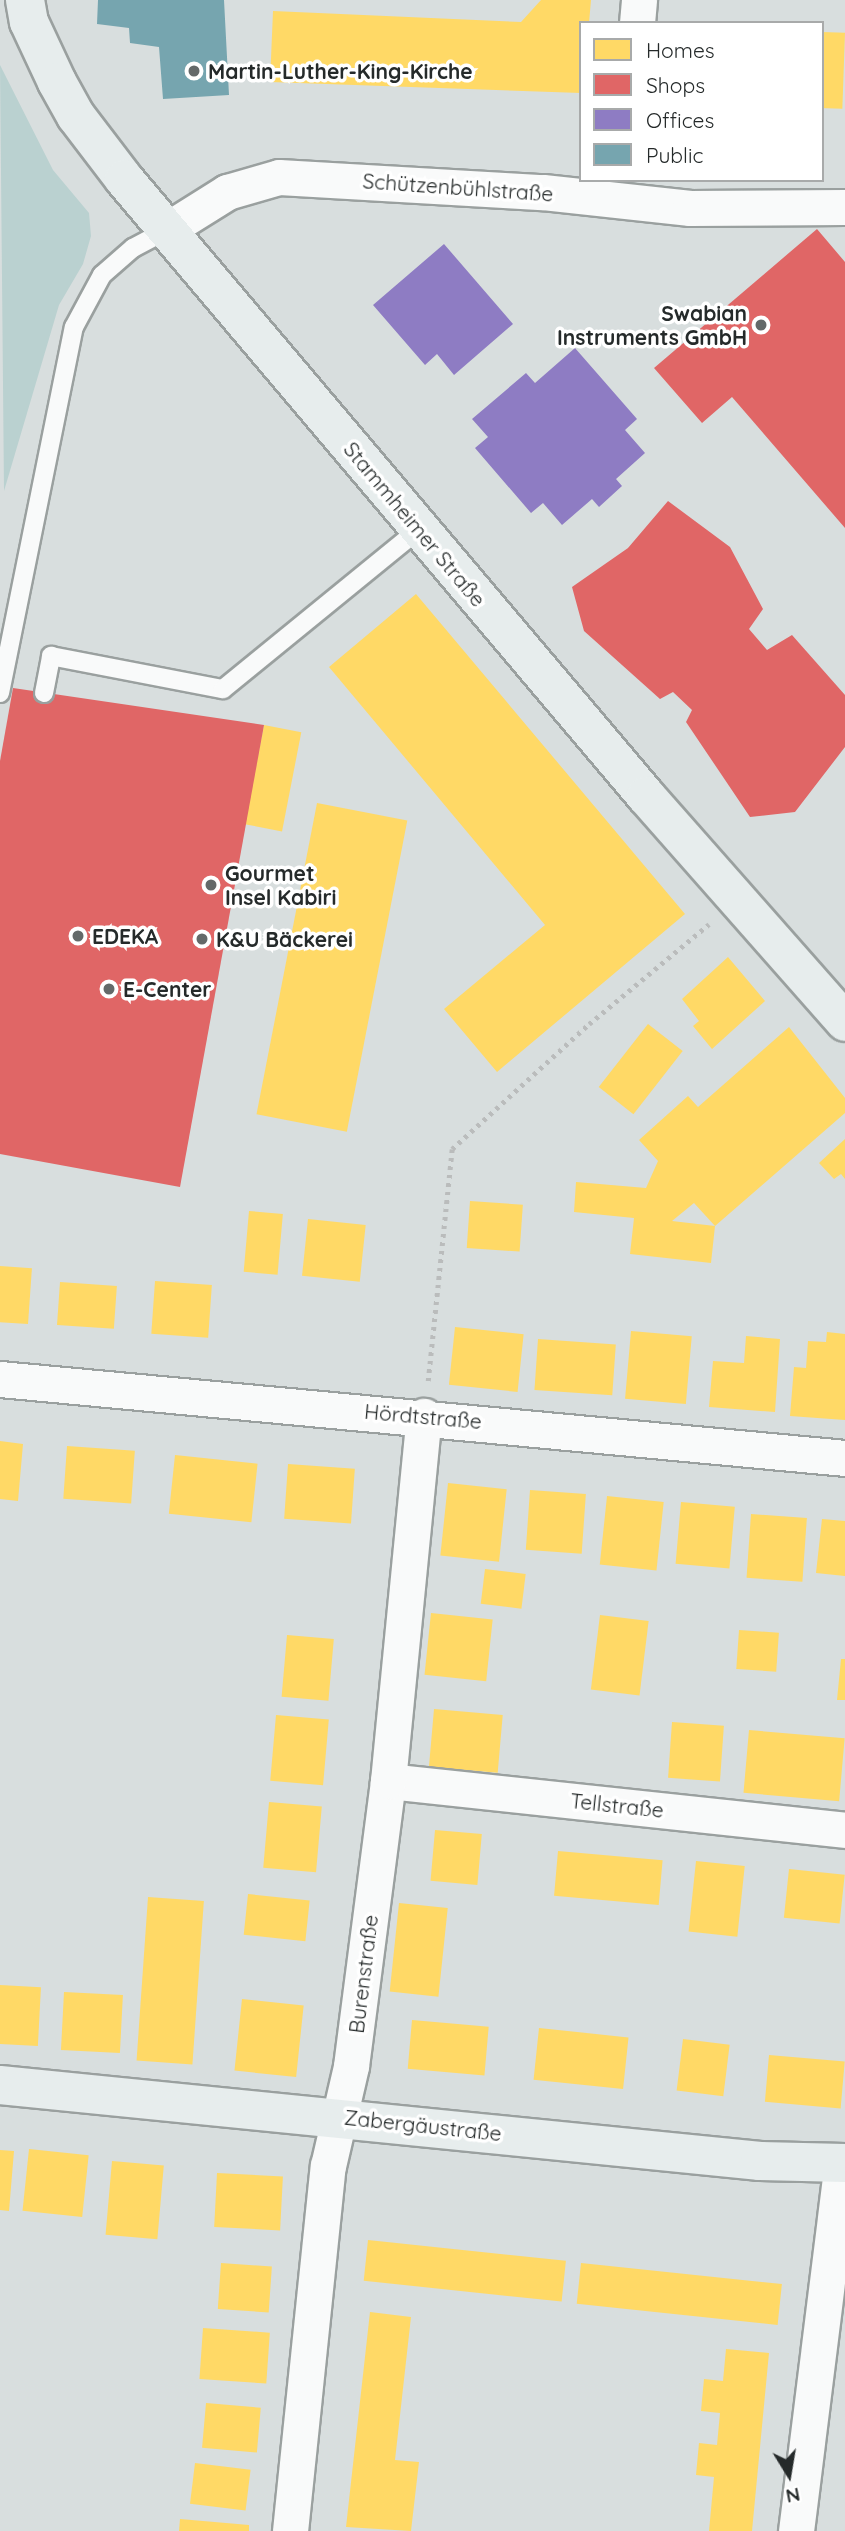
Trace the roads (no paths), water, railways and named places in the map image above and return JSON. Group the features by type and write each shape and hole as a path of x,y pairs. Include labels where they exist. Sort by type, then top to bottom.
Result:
{"street":[{"name":"Stammheimer Straße","path":"25,0 29,22 76,116 419,529 737,901 845,1022"},
{"path":"637,21 639,0"},
{"name":"Schützenbühlstraße","path":"168,229 227,192 279,177 529,191 626,191 690,208 845,207"},
{"name":"Hördtstraße","path":"0,1380 424,1416 845,1458"},
{"name":"Burenstraße","path":"290,2531 328,2166 337,2115 351,2066 388,1781 424,1416"},
{"name":"Tellstraße","path":"388,1781 845,1830"},
{"name":"Zabergäustraße","path":"0,2085 337,2115 760,2161 844,2163"},
{"path":"796,2531 844,2163"}],"lane":[{"path":"0,693 74,327 102,275 133,248 168,229"},
{"path":"44,692 51,656 223,689 419,529"}],"place":[{"name":"Martin-Luther-King-Kirche","path":"194,71"},
{"name":"Swabian Instruments GmbH","path":"761,325"},
{"name":"Gourmet Insel Kabiri","path":"211,885"},
{"name":"EDEKA","path":"78,936"},
{"name":"K&U Bäckerei","path":"202,939"},
{"name":"E-Center","path":"109,989"}]}
